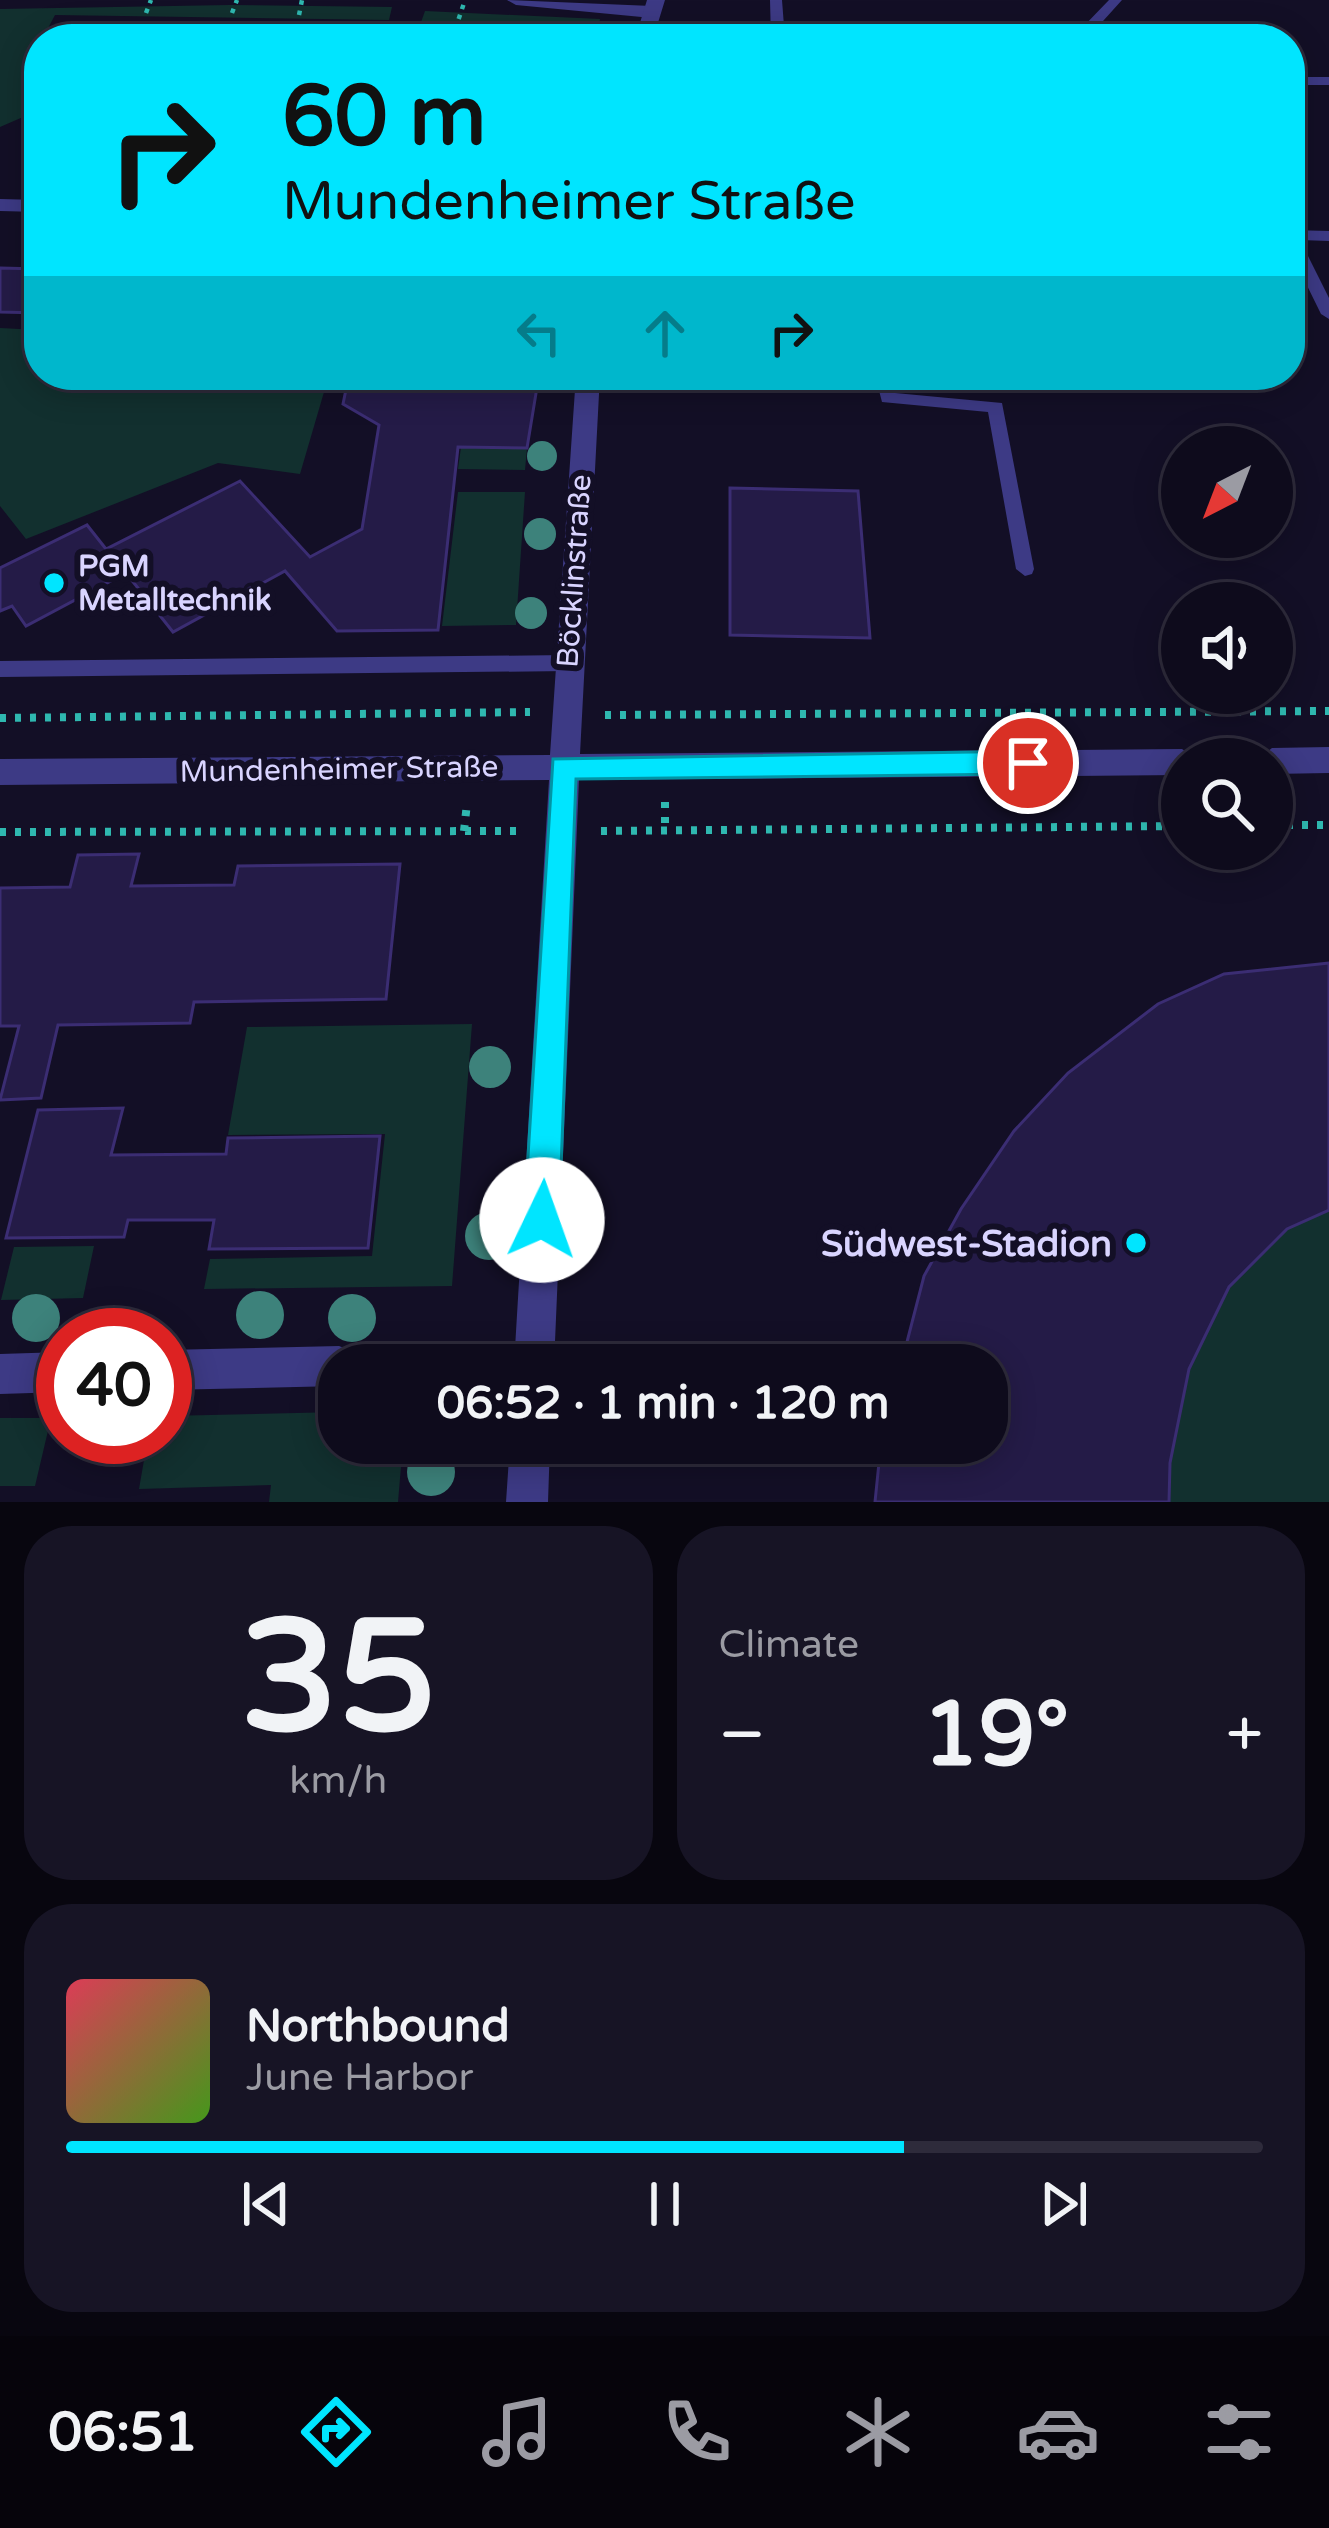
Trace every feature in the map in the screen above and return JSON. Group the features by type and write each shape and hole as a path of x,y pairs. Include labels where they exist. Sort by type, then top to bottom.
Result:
{"street":[{"path":"516,0 654,6"},
{"name":"Böcklinstraße","path":"535,1344 561,883 562,767 587,390"},
{"path":"1293,761 1329,760"},
{"name":"Mundenheimer Straße","path":"0,772 1161,762"},
{"path":"192,1369 318,1366"},
{"path":"0,1374 36,1373"},
{"path":"527,1502 529,1464"}],"lane":[{"path":"1093,24 1116,0"},
{"path":"1305,265 1329,314"},
{"path":"886,390 888,398 996,406 1025,569"},
{"path":"0,669 568,664"}],"path":[{"path":"146,13 151,0"},
{"path":"232,13 237,0"},
{"path":"299,15 302,0"},
{"path":"0,718 475,709 665,718 1329,711"},
{"path":"1293,826 1329,825"}],"green space":[{"path":"392,7 389,20 55,15 50,24 24,24 24,117 0,127 0,9"},
{"path":"425,11 600,19 599,24 420,24"},
{"path":"0,328 24,329 24,390 325,390 300,474 218,463 26,539 0,506"},
{"path":"461,447 527,448 525,470 458,469"},
{"path":"458,492 525,492 516,625 442,626"},
{"name":"Südwest-Stadion","path":"1329,963 1329,1502 875,1502 879,1464 1008,1464 1008,1344 989,1344 1014,1131 1068,1073 1158,1004 1224,974"},
{"path":"472,1024 452,1286 204,1289 210,1259 372,1256 385,1134 228,1135 247,1027"},
{"path":"94,1246 83,1298 1,1300 14,1247"},
{"path":"318,1412 318,1464 401,1464 398,1502 269,1502 271,1485 139,1489 143,1464 192,1464 192,1415"},
{"path":"0,1418 36,1418 36,1464 40,1464 35,1486 0,1486"}],"building":[{"path":"0,268 24,269 24,313 0,312"},
{"path":"346,390 537,390 527,448 458,447 438,630 337,631 285,571 173,632 126,573 26,626 12,606 0,611 0,568 87,525 106,549 240,481 310,557 362,529 379,425 343,404"},
{"path":"730,488 858,491 870,638 730,635"},
{"path":"139,854 131,886 234,885 238,866 400,864 386,999 194,1002 190,1023 58,1025 41,1098 0,1100 19,1026 0,1026 0,888 70,887 78,855"},
{"name":"Südwest-Stadion","path":"1329,963 1329,1210 1287,1229 1229,1287 1189,1369 1170,1463 1169,1502 875,1502 879,1464 1008,1464 1008,1344 906,1344 924,1276 961,1209 1014,1131 1068,1073 1158,1004 1224,974"},
{"path":"123,1108 111,1155 226,1154 228,1138 380,1136 368,1248 209,1249 214,1220 128,1220 124,1237 6,1238 38,1110"}],"place":[{"name":"PGM Metalltechnik","path":"54,583"},
{"name":"Südwest-Stadion","path":"1136,1243"}],"route":[{"path":"542,1220 561,883 562,767 1028,763"}]}
